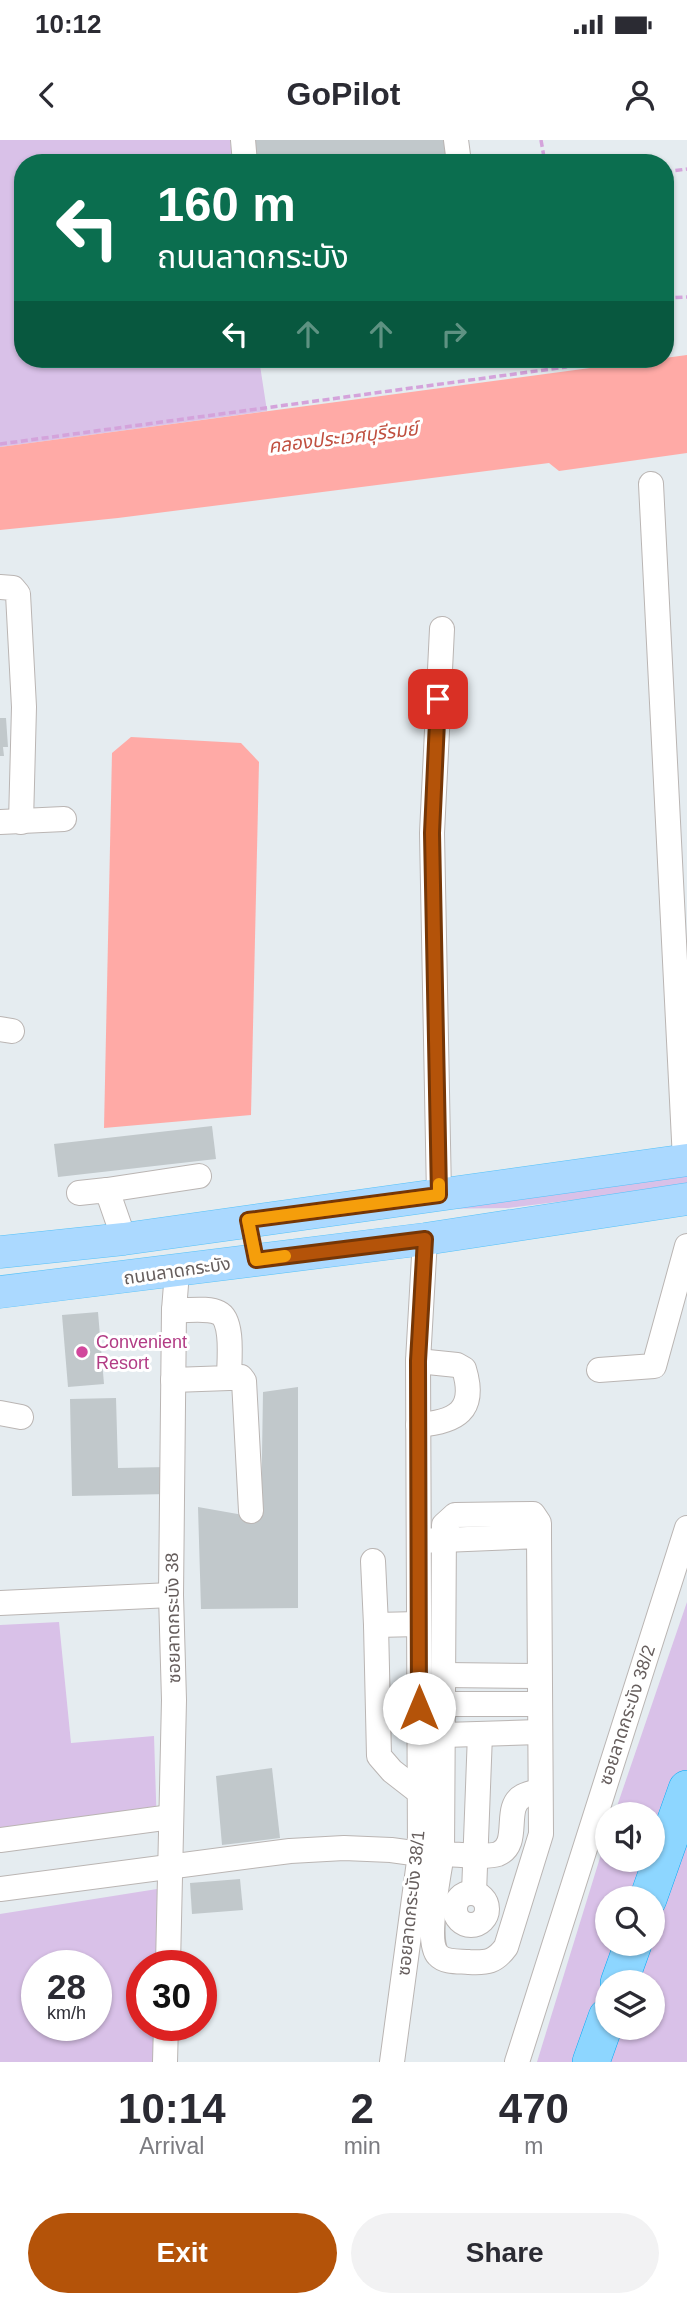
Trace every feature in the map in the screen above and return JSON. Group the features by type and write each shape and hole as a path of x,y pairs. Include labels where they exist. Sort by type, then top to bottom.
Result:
{"highway":[{"path":"653,1886 687,1789"},
{"path":"591,2062 599,2040"}],"main road":[{"path":"0,1252 124,1238 686,1160"},
{"name":"ถนนลาดกระบัง","path":"0,1292 425,1239 687,1199"},
{"path":"248,1220 256,1260"}],"street":[{"path":"651,484 686,1160"},
{"path":"0,587 13,588 18,594 10,822 64,819"},
{"path":"439,1195 432,833 442,629"},
{"path":"79,1193 199,1176"},
{"path":"107,1190 124,1238"},
{"name":"ซอยลาดกระบัง 38/1","path":"391,2062 431,1854 419,1792 418,1361 425,1239"},
{"path":"599,1370 654,1366 687,1246"},
{"name":"ซอยลาดกระบัง 38","path":"168,1950 174,1700 171,1595 173,1380 177,1272"},
{"path":"174,1311 217,1311 225,1317 228,1327 229,1378"},
{"path":"418,1361 457,1365 464,1369 467,1380 466,1404 461,1413 440,1424 418,1425"},
{"path":"173,1380 241,1377 244,1381 251,1511"},
{"path":"533,1514 539,1523 541,1834 506,1947 498,1959 485,1963 444,1960 437,1955 433,1945 464,1909 431,1854 444,1735 444,1525 455,1515 533,1514"},
{"name":"ซอยลาดกระบัง 38/2","path":"517,2062 687,1528"},
{"path":"419,1541 443,1540"},
{"path":"373,1561 379,1756 392,1771 419,1792"},
{"path":"0,1603 171,1595"},
{"path":"376,1625 419,1624"},
{"path":"445,1675 538,1676"},
{"path":"444,1704 539,1704"},
{"path":"444,1735 539,1732"},
{"path":"462,1961 464,1909 475,1854 480,1734"},
{"path":"0,1889 290,1850 391,1850 492,1855 506,1848 511,1837 517,1801 522,1796 540,1791"},
{"path":"0,1840 171,1817"},
{"path":"464,1909 516,1915"},
{"path":"165,2062 166,2041"}],"path":[{"path":"0,444 559,368"}],"shaded area":[{"path":"0,140 230,140 232,154 14,154 14,368 260,368 267,411 0,447"},
{"path":"687,1174 687,1186 508,1208 429,1209"},
{"path":"687,1602 687,2062 537,2062 596,1872 665,1872 665,1802 618,1802"},
{"path":"59,1622 71,1743 154,1736 157,1829 0,1850 0,1625"},
{"path":"157,1889 156,1950 126,1950 126,2041 154,2041 154,2062 0,2062 0,1914"}],"water":[{"name":"คลองประเวศบุรีรมย์","path":"687,355 687,453 559,471 549,463 118,518 0,530 0,447 590,368 674,368 674,357"},
{"path":"131,737 241,743 259,762 251,1115 104,1128 112,753"}],"building":[{"path":"254,140 444,140 445,154 255,154"},
{"path":"0,718 6,718 8,747 3,747 4,756 0,756"},
{"path":"212,1126 216,1159 58,1177 54,1144"},
{"path":"98,1312 104,1384 68,1387 62,1315"},
{"path":"298,1387 298,1608 201,1609 198,1507 261,1518 263,1392"},
{"path":"116,1398 118,1468 167,1467 168,1494 72,1496 70,1399"},
{"path":"272,1768 280,1838 222,1845 216,1776"},
{"path":"240,1879 243,1910 192,1914 190,1883"}],"slow traffic":[{"path":"285,1256 256,1260 248,1220 439,1195 439,1184"}],"place":[{"name":"Convenient Resort","path":"82,1352"}],"route":[{"path":"419,1708 418,1361 425,1239 256,1260 248,1220 439,1195 432,833 438,699"}]}
